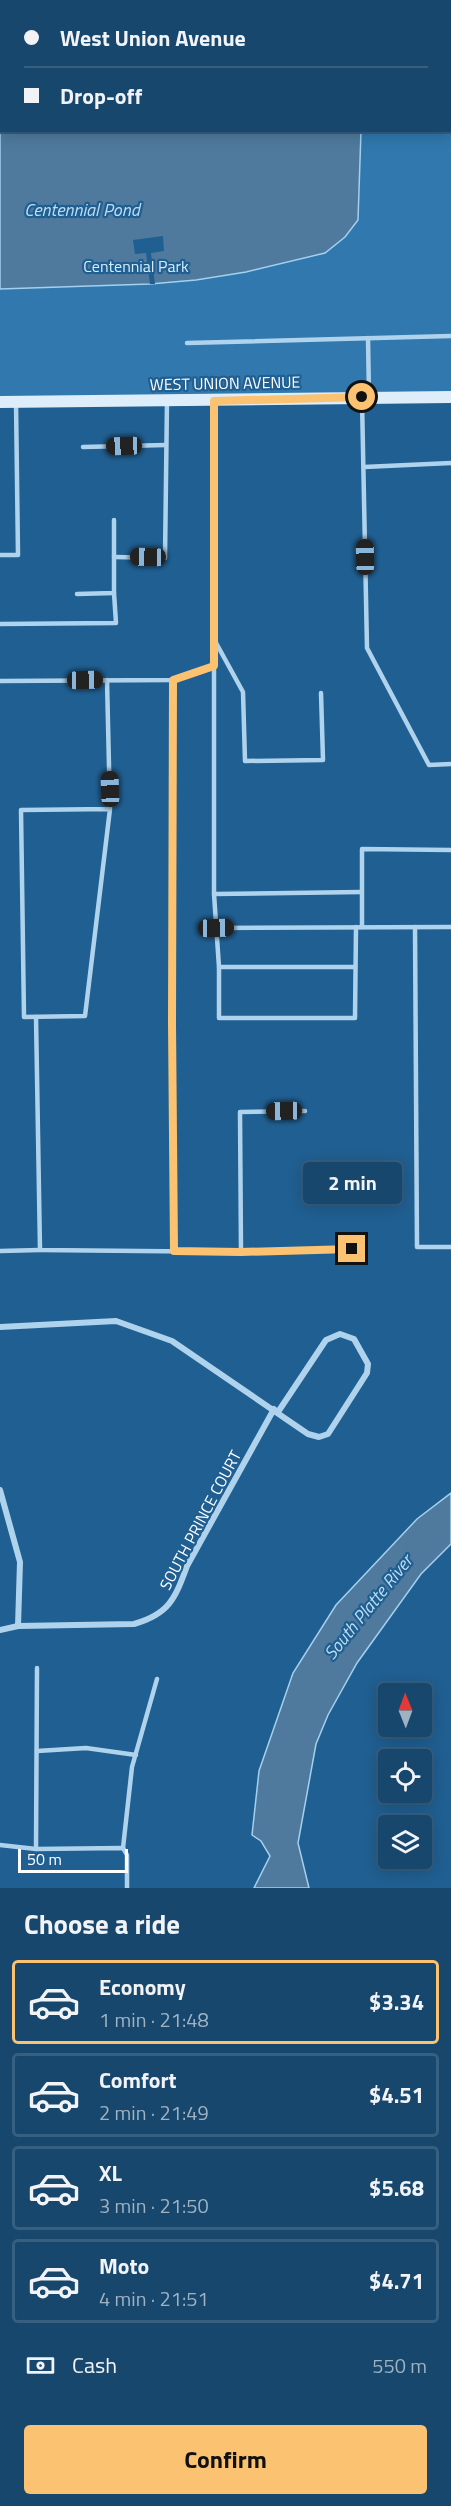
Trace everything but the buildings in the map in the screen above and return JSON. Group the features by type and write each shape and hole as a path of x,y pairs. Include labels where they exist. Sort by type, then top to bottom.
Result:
{"street":[{"name":"WEST UNION AVENUE","path":"0,402 451,397"},
{"name":"SOUTH PRINCE COURT","path":"0,1327 116,1321 172,1341 276,1411 308,1434 319,1437 328,1434 367,1373 368,1364 354,1339 340,1334 326,1340 276,1411 187,1566 177,1594 167,1609 148,1620 134,1624 18,1626 0,1630"},
{"path":"0,1490 20,1562 18,1626"}],"lane":[{"path":"187,343 451,336"},
{"path":"368,338 364,467 367,648 429,765 451,764"},
{"path":"114,557 165,558 167,401"},
{"path":"214,401 214,894 219,967 219,1018 355,1018 355,967 362,892 362,849 451,849"},
{"path":"0,555 18,555 16,402"},
{"path":"83,447 166,445"},
{"path":"364,467 451,463"},
{"path":"0,624 116,623 114,520"},
{"path":"77,594 114,593"},
{"path":"214,639 243,692 245,761 322,760 321,693"},
{"path":"0,681 173,680 214,666"},
{"path":"107,680 110,809 85,1016 24,1017 21,810 110,809"},
{"path":"173,680 174,1251"},
{"path":"214,894 362,892"},
{"path":"415,927 417,1247 451,1247"},
{"path":"216,928 451,927"},
{"path":"219,967 355,967"},
{"path":"36,1017 40,1250"},
{"path":"241,1252 240,1112 305,1111"},
{"path":"0,1251 241,1252 352,1249"},
{"path":"36,1849 37,1668"},
{"path":"127,1888 128,1855 123,1848 132,1767 157,1679"},
{"path":"37,1751 86,1748 136,1755"},
{"path":"0,1845 36,1849 123,1848"}],"green space":[{"name":"Centennial Park","path":"0,132 451,132 451,397 0,402"}],"water":[{"name":"Centennial Pond","path":"0,132 361,132 358,220 345,237 325,253 246,272 196,280 150,284 0,289"},
{"name":"South Platte River","path":"451,1493 451,1544 421,1574 357,1663 328,1715 316,1744 298,1843 309,1888 254,1888 270,1856 261,1841 252,1835 259,1771 293,1673 336,1605 417,1519"}],"pier":[{"path":"163,236 164,251 151,253 155,284 150,284 146,253 135,254 133,240"}],"route":[{"path":"352,1249 174,1251 173,680 214,666 214,401 362,397"}]}
